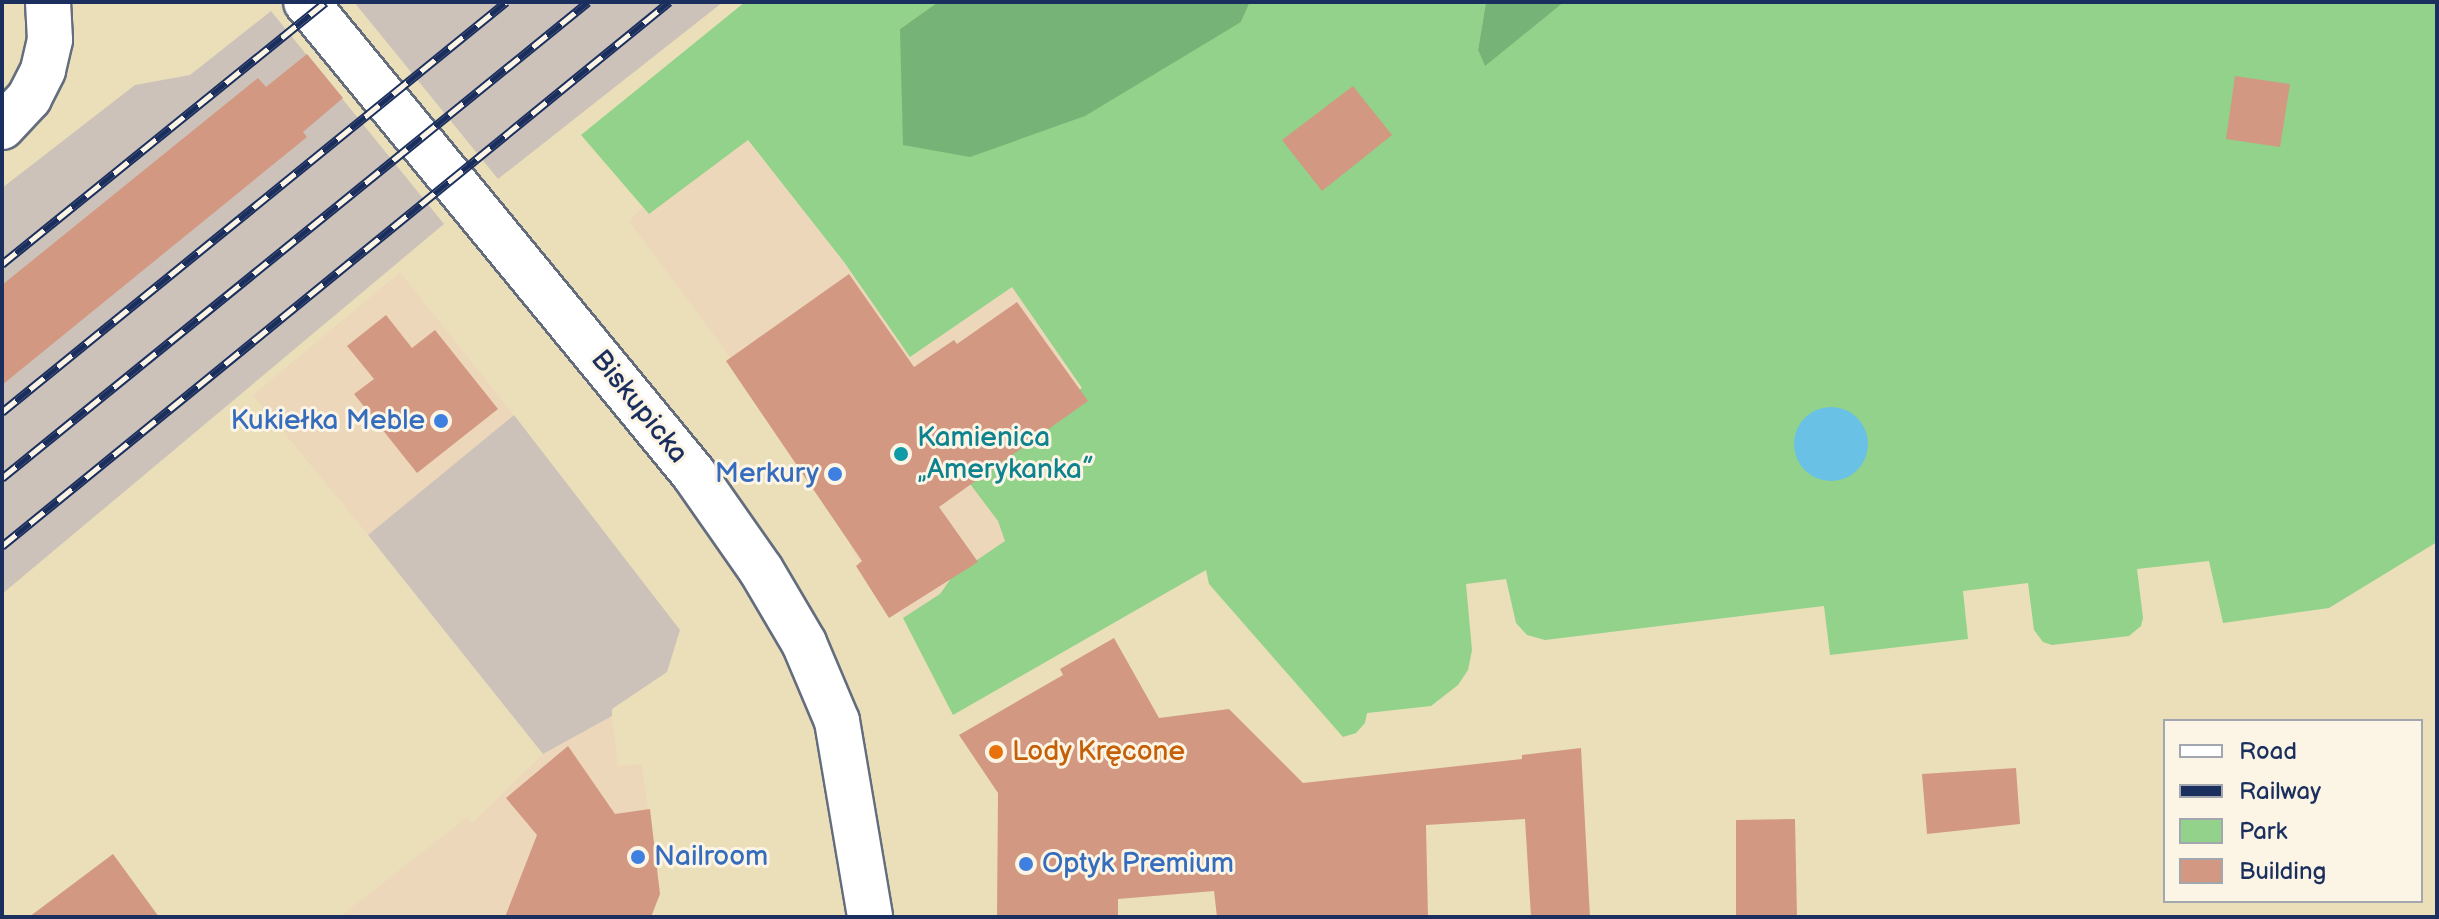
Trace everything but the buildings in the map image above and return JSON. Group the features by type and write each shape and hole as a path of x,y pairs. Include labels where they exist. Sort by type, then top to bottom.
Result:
{"main road":[{"path":"2,127 23,106 39,81 50,40 48,2"},
{"name":"Biskupicka","path":"306,2 693,473 761,570 804,643 837,721 870,917"}],"shaded area":[{"path":"354,2 723,2 498,179"},
{"path":"271,11 444,224 2,594 2,188 135,85 190,75"},
{"path":"747,140 844,262 910,357 1012,287 1082,389 961,472 998,521 1005,541 952,577 940,594 903,618 892,598 886,601 850,547 857,542 721,345 629,221 643,206 649,213"},
{"path":"400,272 514,415 368,535 253,395"},
{"path":"514,415 680,630 667,672 612,709 612,716 543,754 368,535"},
{"path":"612,716 618,766 642,764 660,894 650,917 340,917 467,817 472,823 543,754"}],"green space":[{"path":"745,2 938,2 900,29 1241,22 1250,2 1486,2 1478,50 1485,65 1564,2 2437,2 2437,542 2329,608 2223,623 2209,561 2137,569 2143,618 2141,626 2129,636 2052,645 2043,642 2034,630 2028,583 1963,591 1968,639 1830,655 1824,606 1545,640 1527,635 1516,623 1506,579 1466,584 1472,650 1468,670 1458,685 1431,706 1367,713 1365,723 1356,733 1343,737 1209,584 1206,570 953,715 903,618 940,594 952,577 1005,541 998,521 961,472 1082,388 1012,287 910,357 844,262 748,140 649,214 581,135"},
{"path":"938,2 1250,2 1241,22 1085,116 970,157 903,145 900,29"},
{"path":"1486,2 1564,2 1485,66 1478,50"}],"water":[{"path":"1831,407 1845,410 1857,418 1865,430 1868,444 1865,458 1857,470 1845,478 1831,481 1817,478 1805,470 1797,458 1794,444 1797,430 1805,418 1817,410"}],"railway":[{"path":"2,264 325,2"},
{"path":"2,412 506,2"},
{"path":"2,478 588,2"},
{"path":"2,546 669,2"}],"place":[{"name":"Kukiełka Meble","path":"441,421"},
{"name":"Kamienica „Amerykanka”","path":"901,454"},
{"name":"Merkury","path":"835,474"},
{"name":"Lody Kręcone","path":"996,752"},
{"name":"Nailroom","path":"638,857"},
{"name":"Optyk Premium","path":"1026,864"}]}
